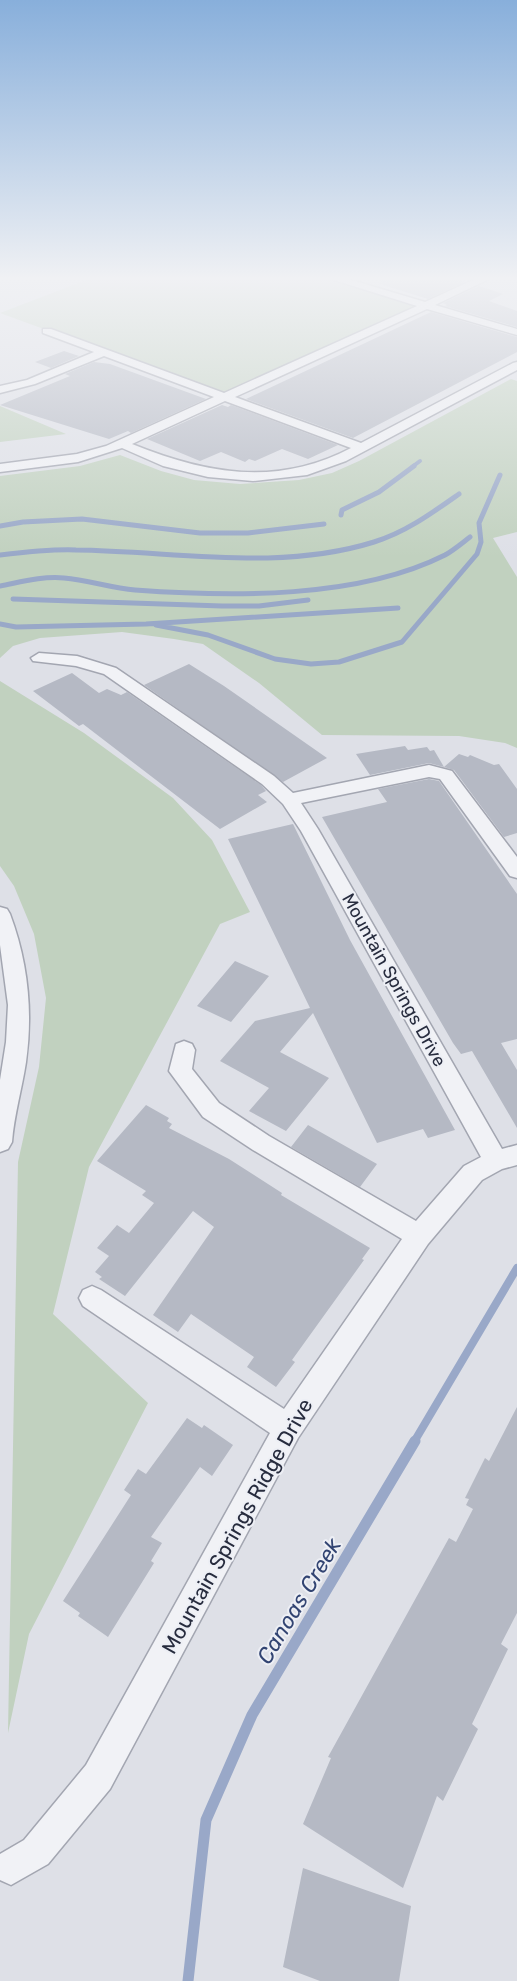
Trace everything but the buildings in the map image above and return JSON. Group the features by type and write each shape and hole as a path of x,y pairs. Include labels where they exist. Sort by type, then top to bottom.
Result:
{"street":[{"path":"0,390 31,382 57,371"},
{"path":"156,371 362,448"},
{"path":"0,468 78,458 122,444 280,371"},
{"path":"122,444 192,470 245,477 307,471 335,461 362,448 505,371"},
{"name":"Mountain Springs Drive","path":"39,658 77,661 110,671 268,780 289,800 309,829 507,1158"},
{"path":"289,800 429,771 446,775 517,871"},
{"path":"0,914 6,928 19,994 15,1060 0,1142"},
{"path":"184,1050 180,1071 211,1110 261,1143 419,1236"},
{"name":"Mountain Springs Ridge Drive","path":"11,1867 36,1852 98,1777 288,1428 419,1236 473,1173 507,1158"},
{"path":"92,1298 288,1428"}],"green space":[{"path":"160,371 275,371 224,395"},
{"path":"511,379 517,381 517,532 493,538 517,577 517,748 505,743 459,736 322,735 259,683 203,644 122,632 40,638 13,646 0,658 0,476 80,466 120,455 161,471 194,480 240,484 299,480 332,473 359,461"},
{"path":"0,406 66,434 0,442"},
{"path":"0,681 84,733 173,798 212,840 250,912 220,924 89,1167 53,1314 148,1403 29,1634 8,1733 18,1162 39,1067 46,998 34,934 14,886 0,866"}],"waterway":[{"path":"412,467 420,461"},
{"path":"341,515 342,510 379,492 414,466"},
{"path":"156,625 208,635 275,659 311,664 339,662 402,642 477,554 481,542 479,523 500,475"},
{"path":"0,555 66,550 226,558 301,556 338,551 386,538 418,521 459,494"},
{"path":"0,526 23,522 82,519 200,533 248,533 324,524"},
{"path":"0,586 32,580 64,578 126,589 172,592 212,594 293,592 373,580 411,569 445,555 470,537"},
{"path":"13,599 222,606 259,606 308,600"},
{"path":"0,624 16,627 146,624 398,608"},
{"name":"Canoas Creek","path":"414,1442 517,1268"},
{"name":"Canoas Creek","path":"188,1981 206,1820 252,1715 415,1441"}]}
